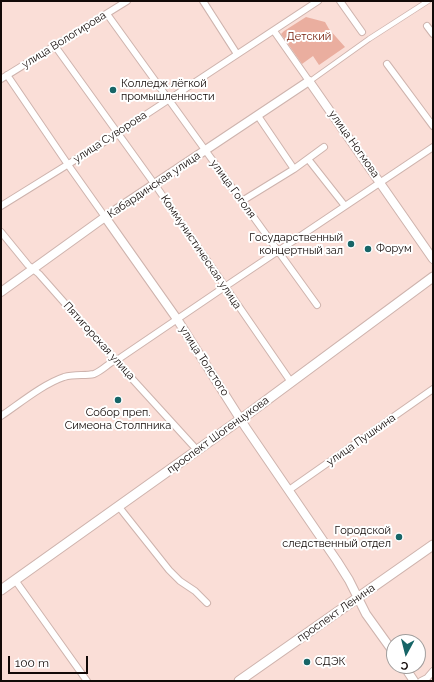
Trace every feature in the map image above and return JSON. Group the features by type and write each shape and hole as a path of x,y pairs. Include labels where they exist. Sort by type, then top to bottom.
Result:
{"main road":[{"name":"проспект Шогенцукова","path":"1,590 241,419 433,278"},
{"name":"проспект Ленина","path":"239,681 433,545"}],"street":[{"name":"улица Вологирова","path":"1,79 128,1"},
{"path":"203,1 237,54"},
{"name":"улица Суворова","path":"1,206 117,133 318,1"},
{"path":"340,1 362,32"},
{"name":"Кабардинская улица","path":"1,292 105,217 258,116 369,39 428,1"},
{"name":"улица Гоголя","path":"107,14 317,305"},
{"path":"427,26 433,34"},
{"name":"улица Ногмова","path":"274,31 311,80 433,258"},
{"name":"Коммунистическая улица","path":"55,46 226,286 228,292 291,382"},
{"path":"387,64 433,126"},
{"name":"улица Толстого","path":"7,75 177,319 241,419 337,560 366,614 386,641"},
{"path":"258,116 294,169"},
{"path":"242,201 294,169 324,147"},
{"path":"1,416 49,384 74,374 94,374 120,358 278,250 381,183 433,147"},
{"path":"308,159 345,206"},
{"name":"Пятигорская улица","path":"1,232 33,270 39,274 197,450"},
{"name":"улица Пушкина","path":"289,490 433,389"},
{"path":"119,507 169,570 180,581 195,591 206,603"},
{"path":"15,580 87,681"},
{"path":"421,681 433,671"}],"green space":[{"name":"Детский","path":"306,17 325,22 329,29 345,47 319,65 313,56 302,64 281,34"}],"place":[{"name":"Колледж лёгкой промышленности","path":"113,90"},
{"name":"Государственный концертный зал","path":"351,244"},
{"name":"Форум","path":"368,249"},
{"name":"Собор преп. Симеона Столпника","path":"118,400"},
{"name":"Городской следственный отдел","path":"399,537"},
{"name":"СДЭК","path":"307,662"}]}
